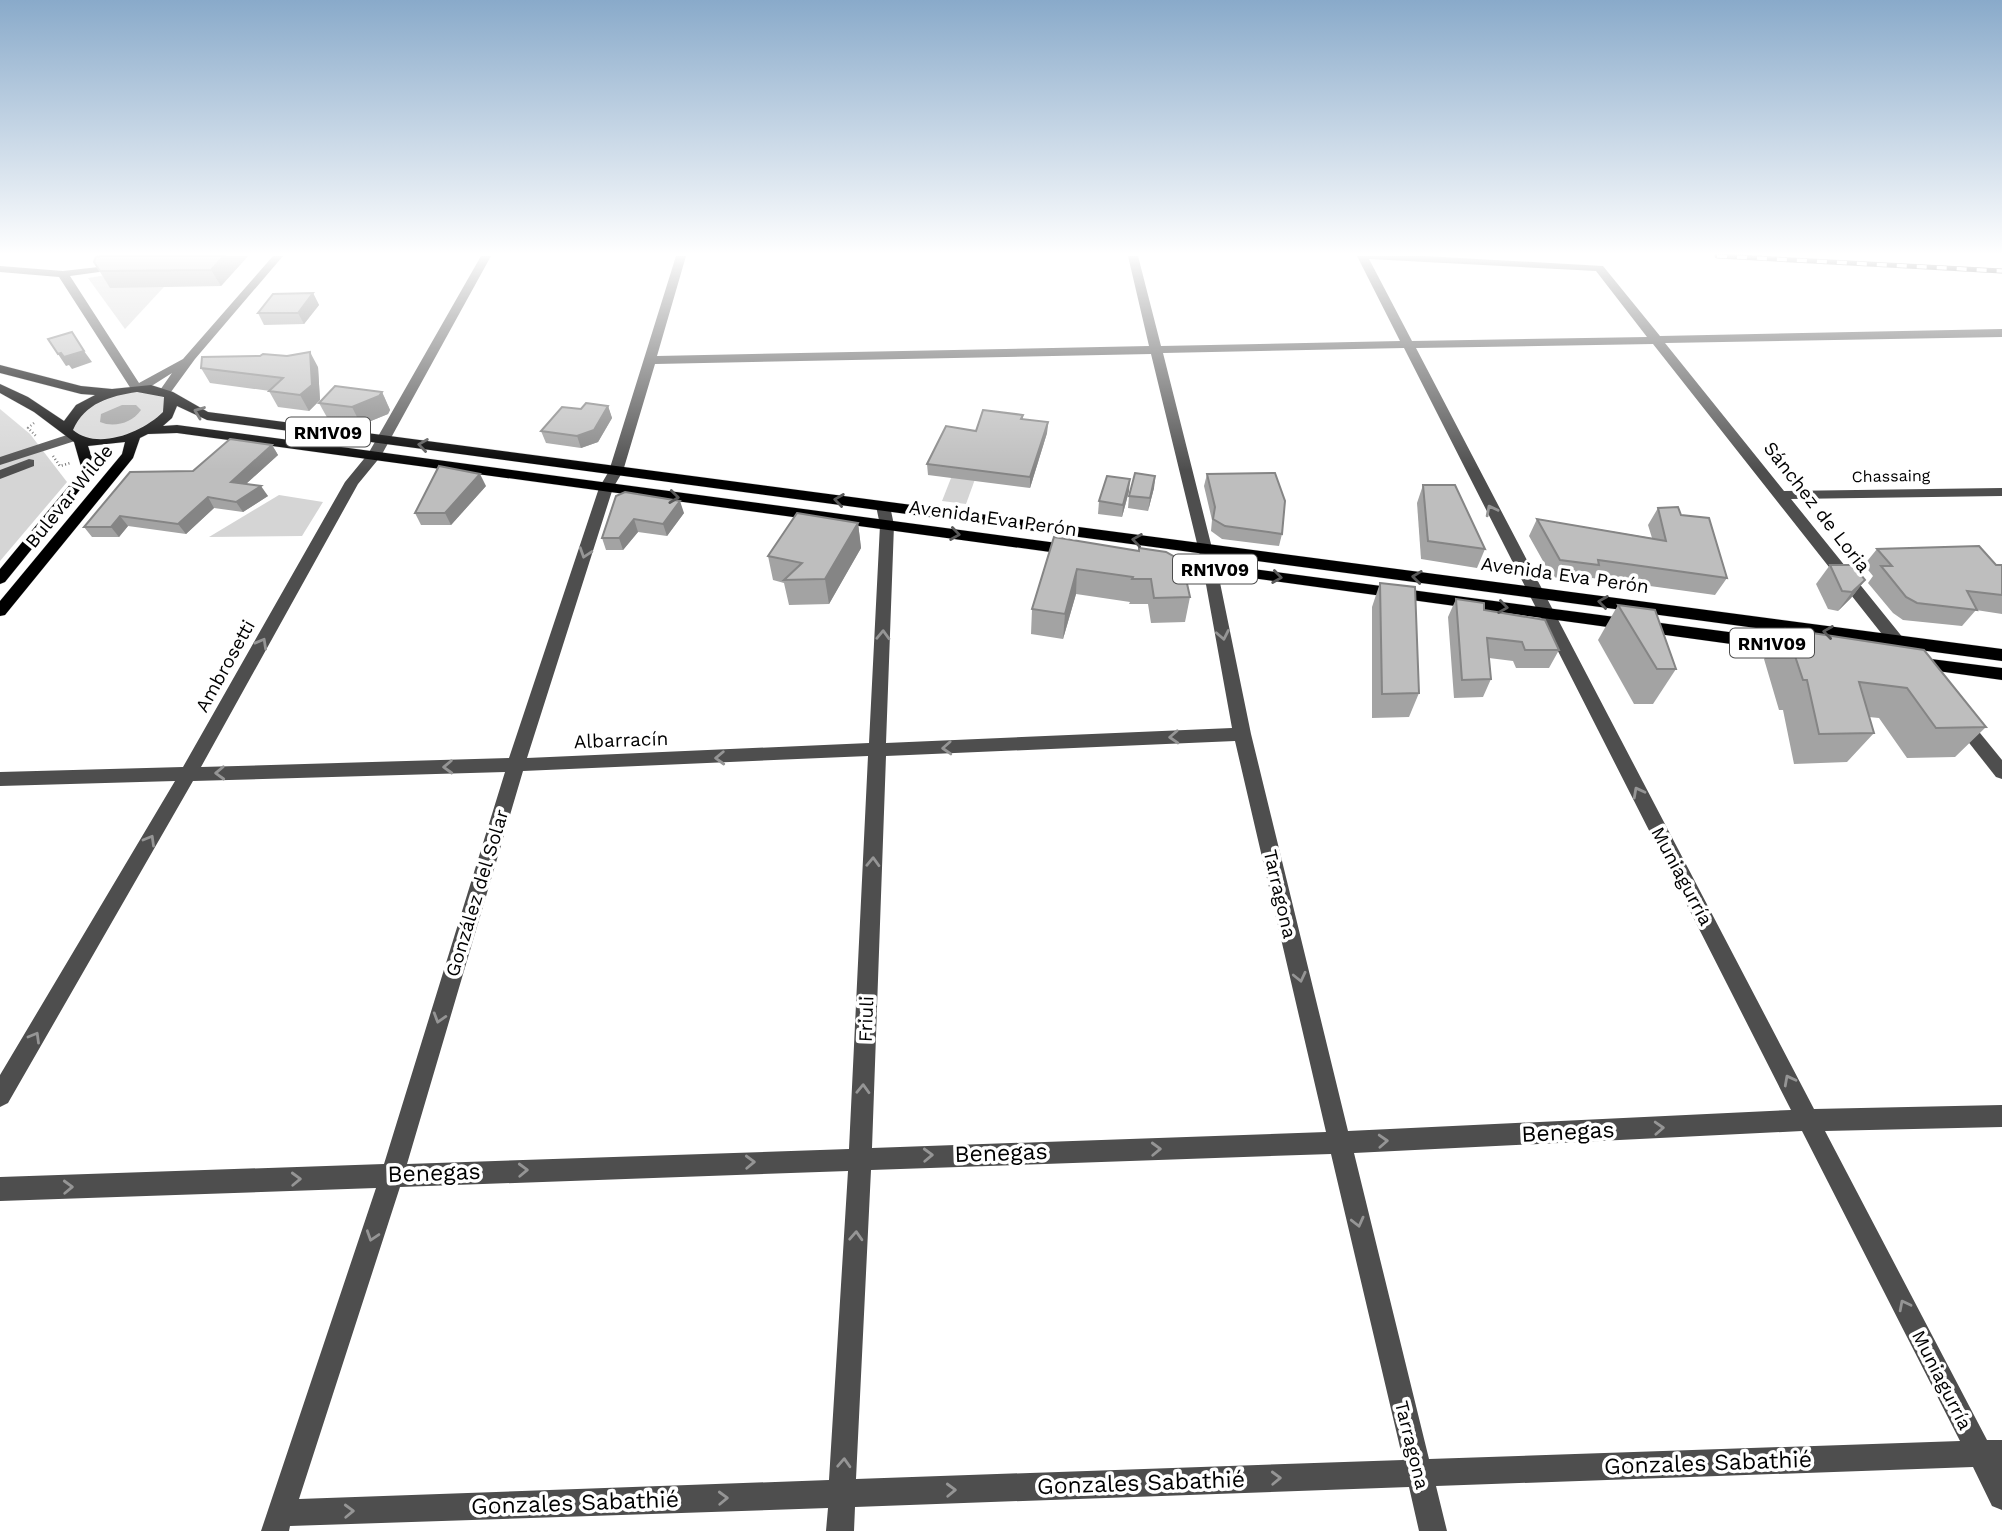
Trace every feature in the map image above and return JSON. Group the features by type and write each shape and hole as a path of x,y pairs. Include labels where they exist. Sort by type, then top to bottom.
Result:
{"main road":[{"name":"RN1V09","path":"0,369 81,390 116,393 137,389 167,395"},
{"path":"0,388 24,398 73,436"},
{"path":"73,436 69,421 77,412 116,393"},
{"name":"Avenida Eva Perón","path":"167,395 197,414 206,416 616,471 1086,551"},
{"path":"140,433 169,413 173,404 167,395"},
{"name":"Avenida Eva Perón","path":"140,433 177,429 606,488 885,516 1208,559 1544,613 1811,649"},
{"name":"RN1V09","path":"73,436 112,440 140,433"},
{"name":"Bulevar Wilde","path":"0,611 128,455 140,433"},
{"name":"Bulevar Wilde","path":"0,579 89,470 73,436"},
{"name":"Avenida Eva Perón","path":"1152,560 1208,559 1533,592 2002,655"},
{"path":"1888,659 2002,674"}],"street":[{"path":"97,327 137,389 191,356"},
{"path":"167,395 191,356 216,327"},
{"name":"Ambrosetti","path":"0,1096 188,774 352,482 374,456 446,327"},
{"name":"González del Solar","path":"278,1522 392,1175 516,765 606,488 616,471 659,327"},
{"name":"Tarragona","path":"1149,327 1208,559 1242,734 1433,1531"},
{"name":"Muniagurría","path":"1397,327 1810,1121 1991,1454 2002,1496"},
{"name":"Sánchez de Loria","path":"1647,327 1930,682"},
{"path":"649,360 2002,333"},
{"path":"0,475 46,456 73,436"},
{"path":"0,461 59,444"},
{"name":"Chassaing","path":"1781,495 2002,492"},
{"name":"Friuli","path":"840,1531 878,752 885,516"},
{"path":"1946,702 2002,772"},
{"name":"Albarracín","path":"0,779 878,752 1242,734"},
{"name":"Benegas","path":"0,1189 860,1157 1339,1143 1810,1121 2002,1116"},
{"name":"Gonzales Sabathié","path":"278,1522 842,1494 1991,1454"}],"shaded area":[{"path":"127,391 170,397 160,422 112,440 73,437 69,421 77,412"},
{"path":"122,405 136,405 141,410 122,423 100,422 101,414"},
{"path":"0,409 30,434 67,482 0,561"},
{"path":"955,468 978,471 966,504 942,501"},
{"path":"279,495 323,502 302,536 209,537"}],"building":[{"path":"72,332 84,351 64,357 61,353 58,354 48,339"},
{"path":"310,352 312,385 300,395 269,391 283,378 201,368 202,357 263,354 287,356"},
{"path":"335,386 382,392 379,396 352,407 319,403"},
{"path":"586,403 608,406 594,430 577,436 541,431 562,407 581,409"},
{"path":"983,410 1023,415 1021,419 1048,422 1030,477 927,464 946,426 976,431"},
{"path":"230,439 272,445 231,482 261,486 236,502 208,497 178,524 120,516 111,527 84,527 130,472 193,471"},
{"path":"439,466 480,474 445,513 415,513"},
{"path":"1135,473 1155,476 1150,498 1129,496"},
{"path":"1275,473 1285,501 1282,534 1225,526 1213,519 1215,507 1207,474"},
{"path":"1107,476 1130,479 1123,505 1099,501"},
{"path":"1423,485 1455,485 1485,549 1428,541"},
{"path":"625,492 680,501 663,524 634,519 619,538 602,538 616,496"},
{"path":"1678,507 1681,515 1709,518 1727,578 1598,560 1599,565 1560,560 1537,519 1666,541 1658,508"},
{"path":"797,513 858,523 825,579 784,580 802,563 768,556"},
{"path":"1054,537 1139,551 1139,548 1166,552 1182,561 1190,597 1154,598 1151,579 1132,579 1133,577 1077,569 1065,614 1032,609"},
{"path":"1979,546 1996,565 2002,565 2002,595 1967,591 1977,610 1917,603 1906,597 1881,566 1892,566 1877,549"},
{"path":"1830,565 1853,565 1865,580 1852,592 1842,591"},
{"path":"1380,583 1415,587 1419,693 1382,694"},
{"path":"1456,599 1484,603 1484,610 1545,620 1559,650 1525,650 1522,642 1487,638 1491,679 1462,680"},
{"path":"1618,605 1655,610 1676,669 1657,669"},
{"path":"1786,629 1924,650 1986,727 1936,728 1907,688 1859,682 1874,733 1819,734 1807,680 1803,680"}]}
